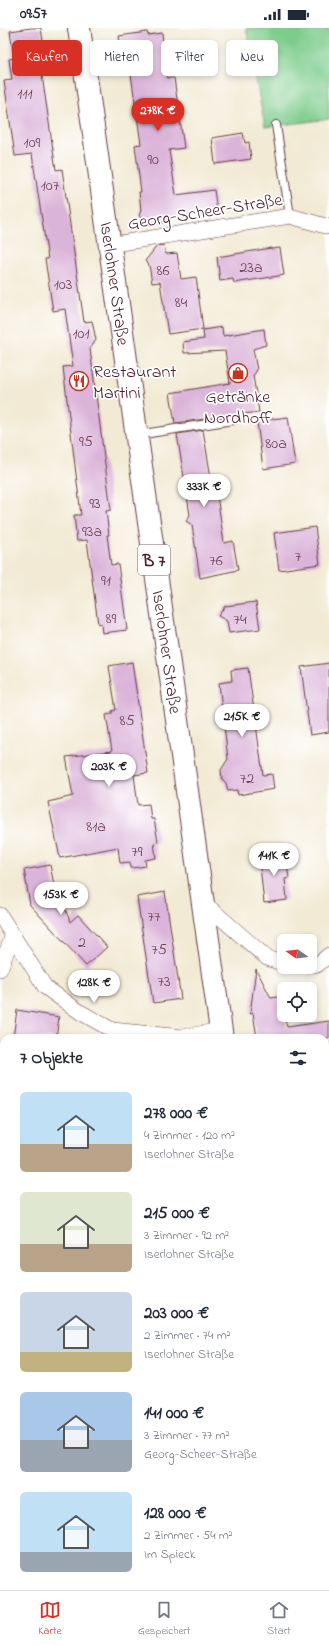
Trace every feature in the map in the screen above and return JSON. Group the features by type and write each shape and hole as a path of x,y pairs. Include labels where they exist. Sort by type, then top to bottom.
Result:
{"main road":[{"name":"Iserlohner Straße","path":"79,28 108,245 222,1034"}],"street":[{"name":"Georg-Scheer-Straße","path":"108,245 290,216 329,227"},
{"path":"204,903 267,958 277,962"},
{"path":"0,915 46,987 111,1034"},
{"path":"0,969 12,935"},
{"path":"317,964 329,955"}],"lane":[{"path":"276,125 290,216"},
{"path":"136,435 233,420"}],"green space":[{"path":"246,28 329,28 329,119 265,127 255,76 278,76 278,40 248,40"}],"building":[{"path":"41,28 43,40 12,40 12,44 10,31"},
{"path":"147,32 148,35 162,33 161,76 174,78 184,148 169,150 176,195 214,190 217,211 166,218 166,222 155,224 139,216 141,210 139,192 141,192 135,145 141,144 131,76 153,76 153,40 119,40 119,36"},
{"path":"12,58 12,76 42,76 56,170 62,169 84,322 92,321 96,340 90,349 111,510 106,511 109,535 107,535 111,565 118,564 127,630 102,633 101,624 98,624 87,540 77,541 74,515 81,515 63,367 73,366 65,309 53,311 45,259 48,259 32,154 15,156 4,81 12,80 9,59"},
{"path":"243,133 245,143 249,142 251,159 215,164 212,138"},
{"path":"164,245 166,254 177,253 181,279 196,277 203,329 168,334 160,282 152,283 149,265 145,261 157,246"},
{"path":"271,248 280,248 284,275 234,283 233,279 220,281 217,257"},
{"path":"222,327 223,336 264,329 266,345 253,349 257,370 253,376 259,412 175,423 170,393 230,383 225,351 184,353 183,342 204,339 203,330"},
{"path":"288,417 295,464 263,469 257,421"},
{"path":"203,430 214,496 217,495 224,543 233,541 238,570 200,578 192,525 186,521 190,515 177,434"},
{"path":"315,527 320,564 279,570 274,533"},
{"path":"256,602 260,629 229,633 227,621 218,616 225,606"},
{"path":"132,662 148,773 134,775 138,805 149,804 151,819 154,819 158,842 154,843 156,858 145,860 146,866 131,868 130,862 120,863 118,847 60,858 48,802 73,796 66,757 112,751 106,715 112,714 112,711 116,710 109,666"},
{"path":"329,663 329,732 310,735 301,667"},
{"path":"248,668 263,775 272,774 274,789 238,795 237,790 228,791 226,783 222,779 221,770 228,759 219,683 232,681 231,670"},
{"path":"285,853 289,878 285,879 287,900 264,903 259,857"},
{"path":"50,865 57,900 62,899 70,922 78,915 107,947 86,966 30,905 24,870"},
{"path":"165,892 181,999 153,1003 137,897"},
{"path":"256,969 271,998 277,997 277,1022 286,1022 287,1027 329,1021 329,1034 256,1034 253,1013 250,1014"},
{"path":"17,1010 59,1017 57,1034 14,1034"}],"place":[{"name":"Getränke Nordhoff","path":"238,373"},
{"name":"Restaurant Martini","path":"79,381"}]}
